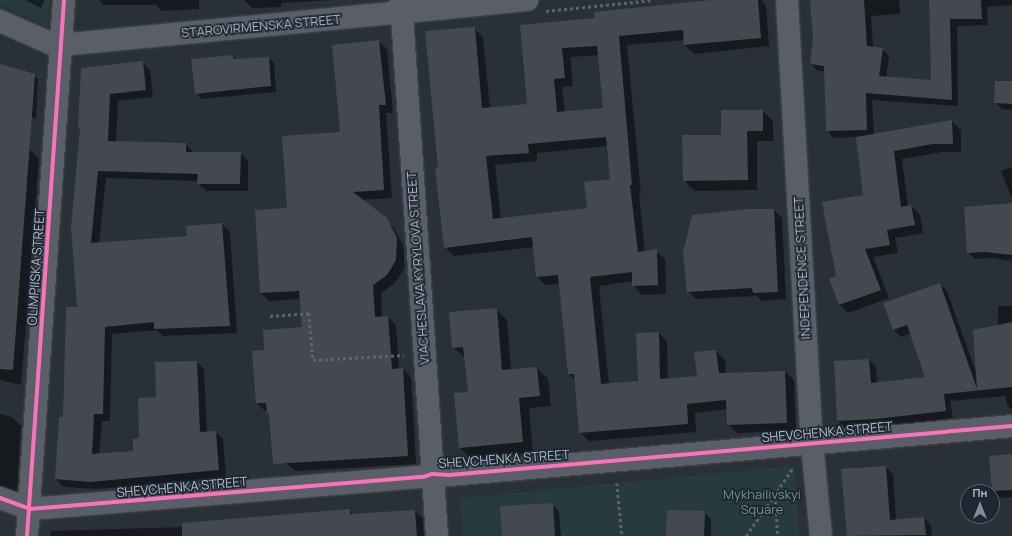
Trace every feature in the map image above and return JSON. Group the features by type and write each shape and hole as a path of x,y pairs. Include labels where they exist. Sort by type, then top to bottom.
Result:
{"street":[{"name":"OLIMPIISKA STREET","path":"27,536 64,0"},
{"name":"STAROVIRMENSKA STREET","path":"0,21 50,43 60,45 390,14 401,5 416,11 527,0"},
{"name":"INDEPENDENCE STREET","path":"787,0 812,443 821,536"},
{"name":"VIACHESLAVA KYRYLOVA STREET","path":"401,5 437,536"},
{"name":"SHEVCHENKA STREET","path":"0,498 30,509 423,477 432,474 449,475 1012,426"}],"path":[{"path":"270,316 309,313 313,360 406,354"},
{"path":"746,536 794,466"},
{"path":"616,482 622,536"},
{"path":"775,494 778,536"}],"green space":[{"path":"0,0 50,0 48,27 0,5"},
{"name":"Mykhailivskyi Square","path":"794,466 800,536 463,536 460,498"}],"building":[{"path":"711,0 758,0 761,38 684,45 683,30 619,36 632,185 630,185 638,252 657,249 658,285 632,286 632,272 590,277 601,384 638,381 636,333 659,332 660,379 697,376 694,352 716,350 719,373 785,371 787,423 727,425 726,400 687,404 688,424 579,433 574,374 568,374 558,275 536,277 532,237 444,248 435,168 438,168 425,31 475,27 482,108 527,104 520,25 595,18 594,12","holes":["597,46 603,108 557,112 554,79 565,78 562,48","606,137 610,179 584,182 587,208 493,219 486,156 529,153 528,144"]},
{"path":"810,0 864,0 867,46 883,48 879,76 931,80 929,0 981,0 982,19 950,19 952,100 866,93 867,130 826,131 824,66 810,64 813,38"},
{"path":"379,40 386,105 379,105 384,190 353,192 387,218 397,238 396,260 387,275 373,285 375,317 388,316 392,369 403,368 408,456 273,464 269,414 267,414 266,403 256,403 252,351 264,350 263,330 302,327 299,291 260,293 255,210 287,208 282,136 340,132 332,45"},
{"path":"233,55 233,59 269,57 271,86 195,94 191,59"},
{"path":"143,61 146,90 110,94 108,141 186,143 186,152 241,152 240,184 197,184 198,174 98,171 91,243 187,236 186,226 222,223 230,326 154,329 154,322 105,327 103,414 94,414 92,454 133,451 133,439 139,438 138,398 156,397 155,362 197,361 200,432 216,431 219,470 90,482 55,479 59,417 63,417 66,307 77,307 71,227 80,129 78,128 81,68"},
{"path":"0,64 35,74 13,370 0,369"},
{"path":"995,81 1012,81 1012,104 994,103"},
{"path":"721,110 763,110 763,131 747,131 748,180 683,181 682,135 721,135"},
{"path":"952,120 953,144 933,144 894,151 901,207 911,205 915,225 887,230 890,245 865,249 881,290 839,305 829,279 836,276 822,202 863,195 856,137"},
{"path":"1012,203 1012,255 985,252 967,253 964,207"},
{"path":"748,209 774,209 778,292 753,293 752,288 687,292 683,253 692,215"},
{"path":"940,283 977,389 973,330 1012,322 1012,387 944,394 946,411 875,419 837,421 834,361 869,359 871,383 925,377 907,325 893,330 883,303"},
{"path":"497,308 502,370 537,367 540,396 519,398 523,442 459,448 454,393 468,392 463,347 452,348 449,312"},
{"path":"1012,454 1012,490 1000,491 1000,484 991,484 989,456"},
{"path":"886,466 890,520 924,517 926,535 847,536 841,469"},
{"path":"553,503 555,536 502,536 500,506"},
{"path":"350,509 350,514 415,510 417,536 182,536 182,523"},
{"path":"667,510 705,511 704,536 666,536"}],"cycle path":[{"path":"27,536 64,0"},
{"path":"0,498 30,509 423,477 432,474 449,475 1012,426"}]}
